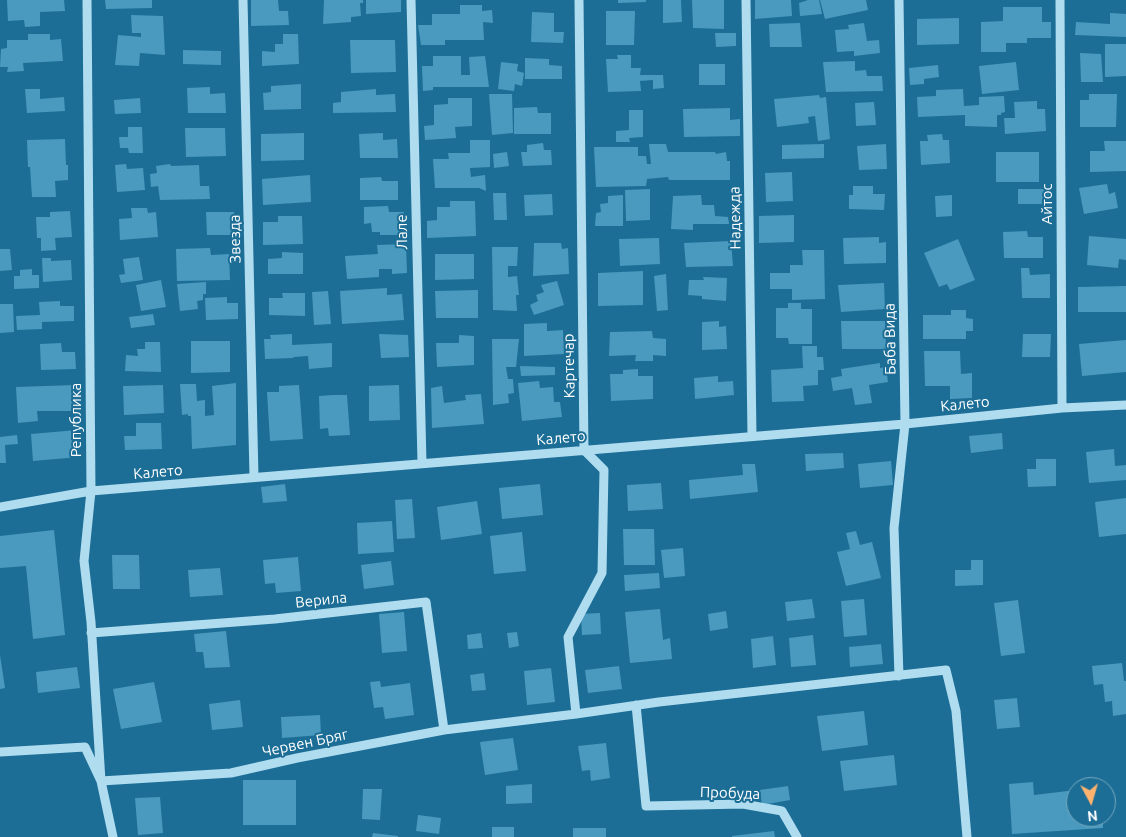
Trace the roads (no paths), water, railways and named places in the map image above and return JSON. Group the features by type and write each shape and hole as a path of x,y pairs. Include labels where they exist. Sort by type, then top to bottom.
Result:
{"street":[{"name":"Република","path":"87,0 90,491 84,561 102,780 113,837"},
{"name":"Звезда","path":"243,0 254,477"},
{"name":"Лале","path":"411,0 422,463"},
{"name":"Картечар","path":"579,0 584,450"},
{"name":"Надежда","path":"746,0 752,436"},
{"name":"Баба Вида","path":"899,0 904,424 894,528 899,676"},
{"name":"Айтос","path":"1060,0 1062,408"},
{"name":"Калето","path":"0,507 90,491 904,424 1062,408 1126,405"},
{"path":"576,714 568,637 602,573 604,470 584,450"},
{"name":"Верила","path":"91,633 275,619 426,602 444,730"},
{"name":"Червен Бряг","path":"102,780 231,773 297,758 444,730 636,705 946,670 956,710 967,837"},
{"name":"Пробуда","path":"636,705 646,806 743,804 782,811 797,837"},
{"path":"0,752 85,747 102,780"}]}
